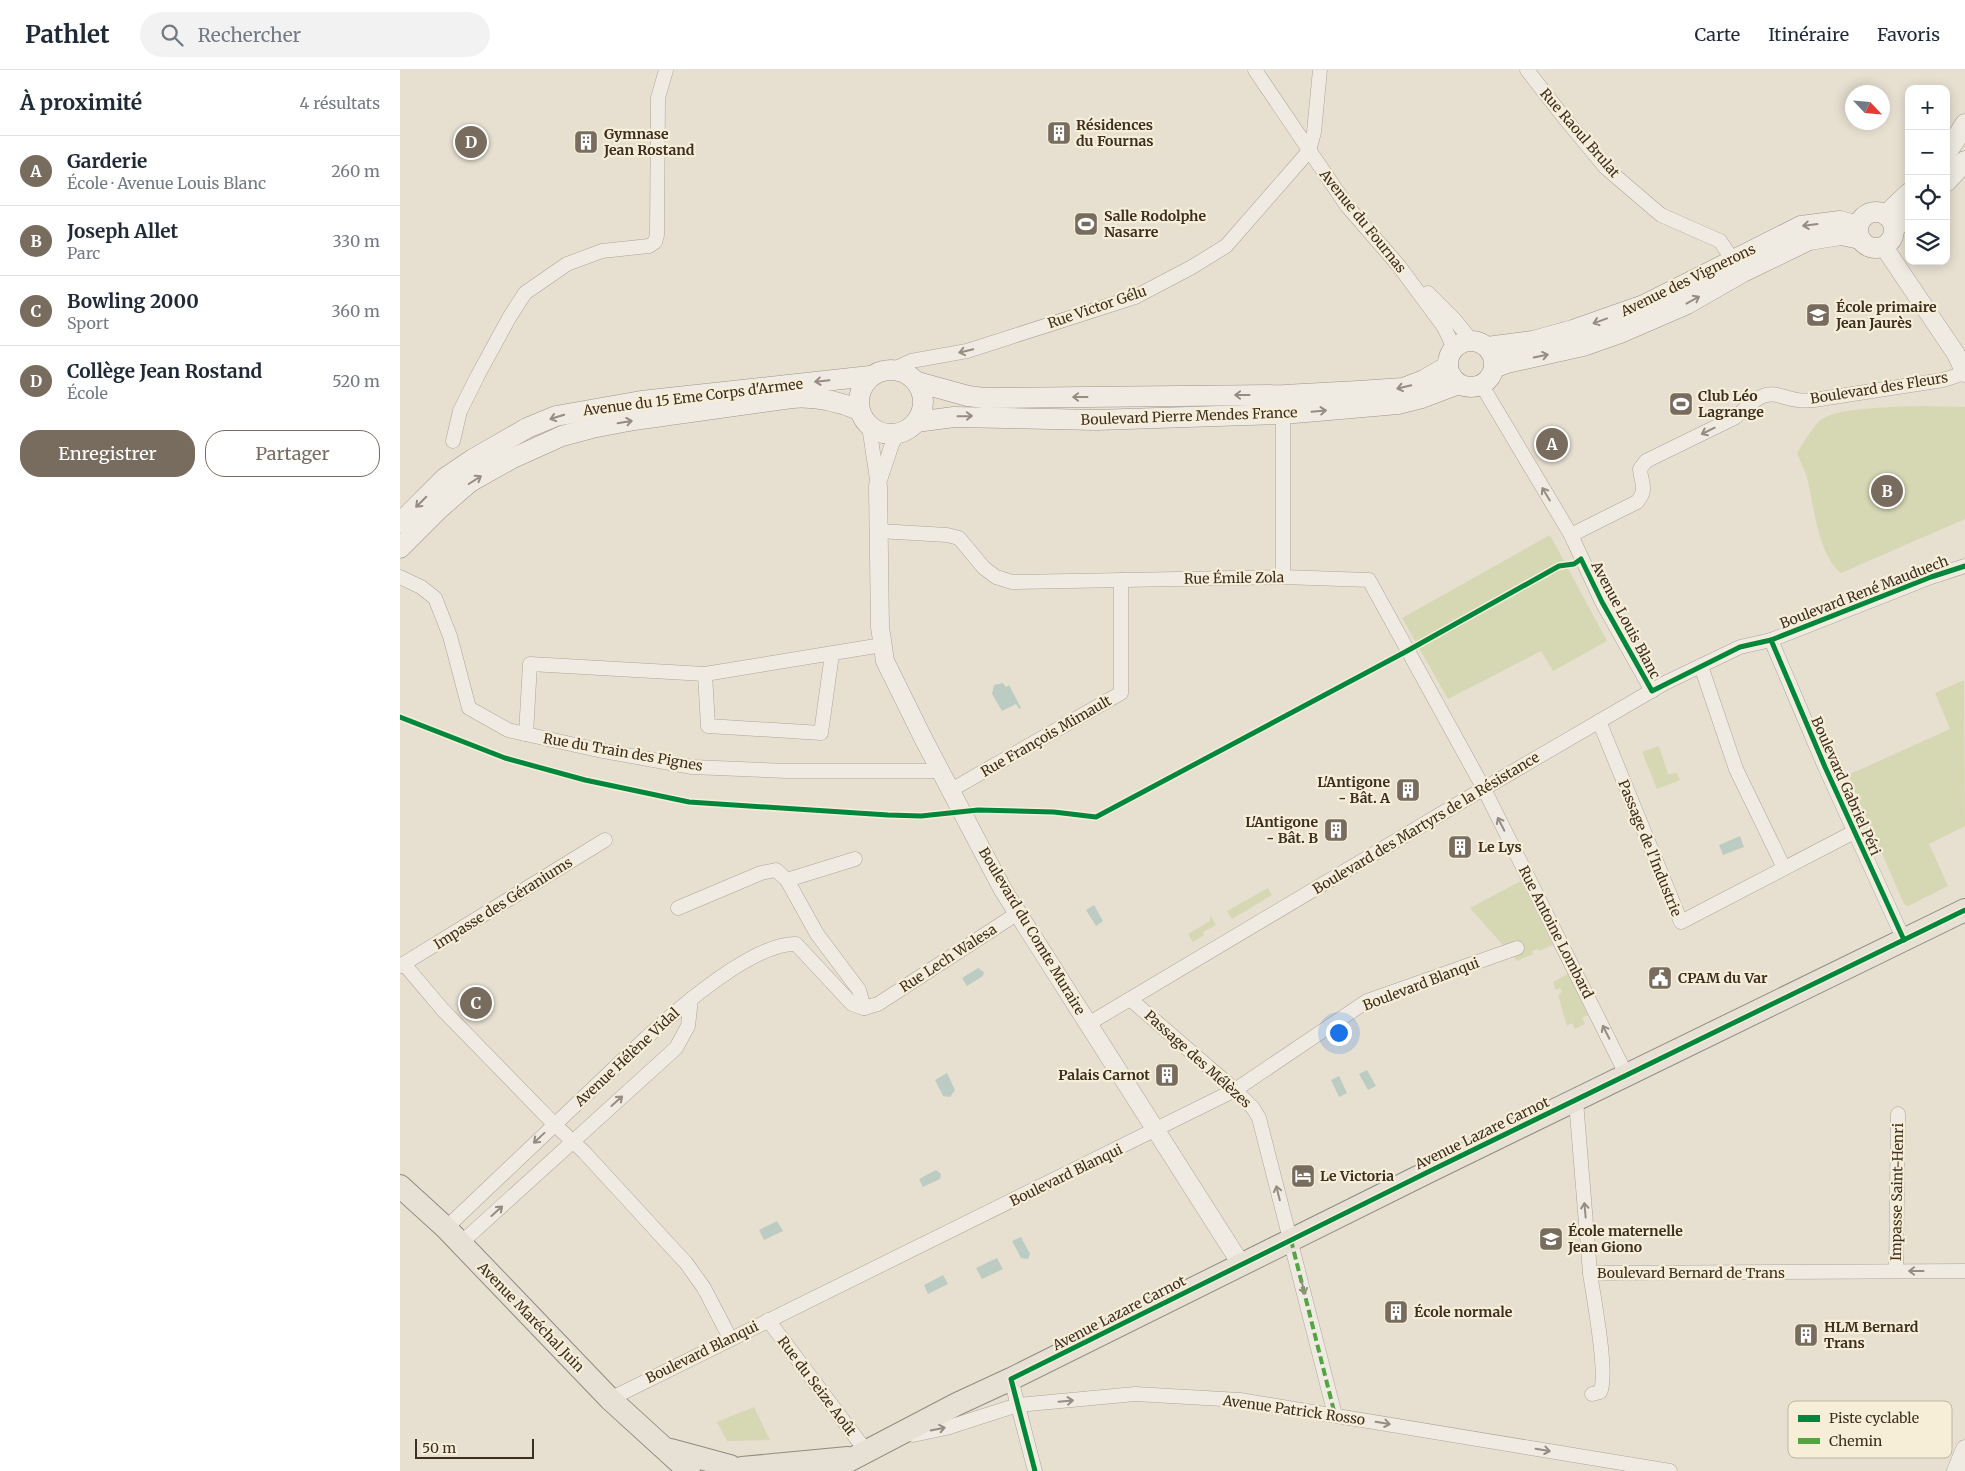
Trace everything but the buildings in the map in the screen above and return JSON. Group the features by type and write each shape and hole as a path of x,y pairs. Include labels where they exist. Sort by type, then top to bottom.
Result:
{"main road":[{"path":"1950,148 1965,124"},
{"path":"1950,178 1965,161"},
{"path":"1884,247 1893,238 1896,219 1905,202"},
{"path":"1859,233 1864,216 1870,213 1881,212 1896,219"},
{"name":"Avenue des Vignerons","path":"1465,350 1533,341 1598,322 1644,304 1801,226 1840,221 1859,233 1870,248 1884,247"},
{"name":"Avenue des Vignerons","path":"1494,368 1507,363 1583,346 1628,330 1680,307 1743,272 1809,240 1859,233"},
{"path":"1465,350 1494,360 1494,368 1487,380 1470,387 1459,384 1450,373 1465,350"},
{"name":"Boulevard Pierre Mendes France","path":"917,382 968,396 984,398 1284,395 1403,388 1424,380 1465,350"},
{"path":"886,369 894,369 903,371 917,382 922,391 924,402 922,413 916,422 898,434 888,434 878,432 864,418 858,398 862,386 870,376 886,369"},
{"name":"Avenue du 15 Eme Corps d'Armee","path":"400,523 445,478 473,459 527,428 556,416 642,401 870,376"},
{"name":"Boulevard Pierre Mendes France","path":"916,422 954,417 1096,420 1283,414 1398,404 1422,398 1459,384"},
{"name":"Avenue du 15 Eme Corps d'Armee","path":"400,548 439,509 470,482 511,459 562,436 634,420 810,396 829,400 864,418"},
{"name":"Avenue Lazare Carnot","path":"829,1471 957,1404 1965,910"},
{"name":"Avenue Maréchal Juin","path":"400,1186 453,1236 610,1399 689,1471"},
{"name":"Avenue Maréchal Juin","path":"662,1447 735,1469"},
{"name":"Avenue Lazare Carnot","path":"735,1469 860,1454"}],"street":[{"path":"453,441 460,412 474,382 508,318 525,293 567,264 602,251 649,246 655,242 659,205 658,98 666,70"},
{"name":"Avenue du Fournas","path":"1255,70 1347,206 1399,266 1444,327 1465,350"},
{"path":"1308,151 1314,132 1320,70"},
{"name":"Rue Raoul Brulat","path":"1528,70 1562,116 1606,168 1661,215 1720,241 1732,259"},
{"name":"Rue Victor Gélu","path":"894,369 911,361 967,351 1135,297 1192,267 1226,246 1308,151"},
{"path":"1884,247 1960,356 1965,373"},
{"name":"Boulevard des Fleurs","path":"1571,535 1637,502 1643,496 1644,486 1640,469 1646,462 1734,418 1763,396 1774,394 1797,400 1814,400 1943,380 1965,373"},
{"name":"Avenue Louis Blanc","path":"1481,384 1571,535 1602,602 1652,691"},
{"path":"1283,414 1283,577"},
{"name":"Boulevard du Comte Muraire","path":"864,418 878,486 882,645 888,669 1004,890 1241,1264"},
{"name":"Boulevard du Comte Muraire","path":"878,486 892,444 898,434"},
{"name":"Rue Émile Zola","path":"879,531 947,535 959,538 984,568 996,577 1012,582 1283,577 1368,580 1484,789"},
{"name":"Boulevard René Mauduech","path":"1771,640 1931,577 1965,566"},
{"name":"Rue du Train des Pignes","path":"400,577 421,587 435,598 450,636 470,708 508,730 598,750 692,767 786,771 940,771"},
{"name":"Rue François Mimault","path":"951,790 1121,694 1121,580"},
{"name":"Boulevard des Martyrs de la Résistance","path":"1088,1024 1652,691 1740,647 1771,640"},
{"name":"Boulevard Gabriel Péri","path":"1771,640 1854,832 1904,940"},
{"path":"526,734 530,664 705,674 882,645"},
{"path":"705,674 708,726 821,733 832,654"},
{"path":"1701,666 1736,769 1784,868"},
{"name":"Passage de l'Industrie","path":"1599,721 1680,922 1854,832"},
{"name":"Rue Antoine Lombard","path":"1484,789 1627,1076"},
{"name":"Impasse des Géraniums","path":"402,965 605,840"},
{"path":"787,880 855,859"},
{"path":"678,908 761,872 776,870 787,880 817,934 859,990 864,1008"},
{"name":"Rue Lech Walesa","path":"864,1008 878,1004 1018,913"},
{"path":"691,999 743,962 785,944 796,944 810,930 812,925"},
{"path":"796,944 852,1004 864,1008"},
{"name":"Boulevard Blanqui","path":"610,1399 1235,1090 1367,1001 1517,948"},
{"path":"402,965 554,1124 574,1141 686,1263 704,1288 730,1338"},
{"name":"Avenue Hélène Vidal","path":"453,1236 554,1124 647,1037 691,999"},
{"name":"Avenue Hélène Vidal","path":"453,1236 574,1141 676,1048 688,1026 691,999"},
{"name":"Passage des Mélèzes","path":"1130,999 1235,1090 1253,1108 1259,1118 1334,1416"},
{"name":"Boulevard Bernard de Trans","path":"1576,1101 1590,1273 1965,1271"},
{"name":"Impasse Saint-Henri","path":"1896,1270 1898,1114"},
{"path":"1590,1273 1603,1384 1600,1392 1592,1394"},
{"name":"Rue du Seize Août","path":"768,1320 860,1454"},
{"path":"1011,1379 1035,1471"},
{"name":"Avenue Patrick Rosso","path":"890,1440 946,1428 1018,1406 1135,1394 1240,1400 1609,1466 1670,1471"},
{"path":"1956,1471 1965,1449"}],"green space":[{"path":"1965,407 1965,519 1841,573 1833,565 1822,542 1807,478 1797,453 1815,426 1822,419 1830,415 1870,408"},
{"path":"1550,535 1607,641 1553,671 1541,651 1448,699 1402,618"},
{"path":"1964,680 1965,826 1929,844 1948,886 1908,906 1904,904 1848,775 1950,729 1935,693"},
{"path":"1659,746 1668,774 1677,773 1680,780 1657,789 1642,752"},
{"path":"1521,881 1553,945 1539,951 1538,949 1532,951 1533,954 1517,961 1470,908"},
{"path":"1268,888 1272,895 1232,919 1227,911"},
{"path":"1210,915 1216,925 1203,932 1204,935 1193,942 1188,934 1210,921"},
{"path":"1568,974 1588,1015 1582,1018 1585,1024 1575,1029 1572,1023 1567,1026 1558,995 1562,992 1560,988 1556,990 1553,982"},
{"path":"754,1407 770,1440 727,1441 717,1422"}],"shaded area":[{"path":"1003,683 1006,687 1009,685 1021,708 1019,709 1016,704 1002,711 992,694 994,685"},
{"path":"1740,836 1744,847 1723,855 1719,845"},
{"path":"1094,905 1103,921 1096,926 1086,910"},
{"path":"978,968 984,972 983,976 967,986 962,978"},
{"path":"1367,1070 1376,1086 1368,1090 1359,1074"},
{"path":"947,1073 955,1090 950,1097 943,1096 935,1080"},
{"path":"1339,1076 1347,1093 1339,1097 1331,1080"},
{"path":"936,1170 941,1174 940,1179 923,1187 919,1179"},
{"path":"777,1221 783,1231 764,1240 759,1230"},
{"path":"1021,1237 1030,1254 1028,1259 1021,1258 1012,1241"},
{"path":"997,1258 1003,1269 982,1279 976,1268"},
{"path":"943,1275 948,1284 928,1294 924,1285"}],"marked path":[{"path":"1291,1240 1335,1415"}],"cycle path":[{"path":"400,717 505,758 585,780 689,802 888,815 921,816 978,810 1054,812 1096,817 1407,651 1559,566 1574,564 1581,559 1602,602 1652,691 1740,647 1771,640 1931,577 1965,566"},
{"path":"1771,640 1825,767 1904,940"},
{"path":"1035,1471 1011,1379 1434,1169 1965,910"}],"place":[{"name":"Résidences du Fournas","path":"1059,133"},
{"name":"Collège Jean Rostand","path":"471,142"},
{"name":"Gymnase Jean Rostand","path":"586,142"},
{"name":"Salle Rodolphe Nasarre","path":"1086,224"},
{"name":"École primaire Jean Jaurès","path":"1818,315"},
{"name":"Club Léo Lagrange","path":"1681,404"},
{"name":"Garderie","path":"1552,444"},
{"name":"Joseph Allet","path":"1887,491"},
{"name":"L'Antigone - Bât. A","path":"1408,790"},
{"name":"L'Antigone - Bât. B","path":"1336,830"},
{"name":"Le Lys","path":"1460,847"},
{"name":"CPAM du Var","path":"1660,978"},
{"name":"Bowling 2000","path":"476,1003"},
{"name":"Palais Carnot","path":"1167,1075"},
{"name":"Le Victoria","path":"1303,1176"},
{"name":"École maternelle Jean Giono","path":"1551,1239"},
{"name":"École normale","path":"1396,1312"},
{"name":"HLM Bernard Trans","path":"1806,1335"}]}
